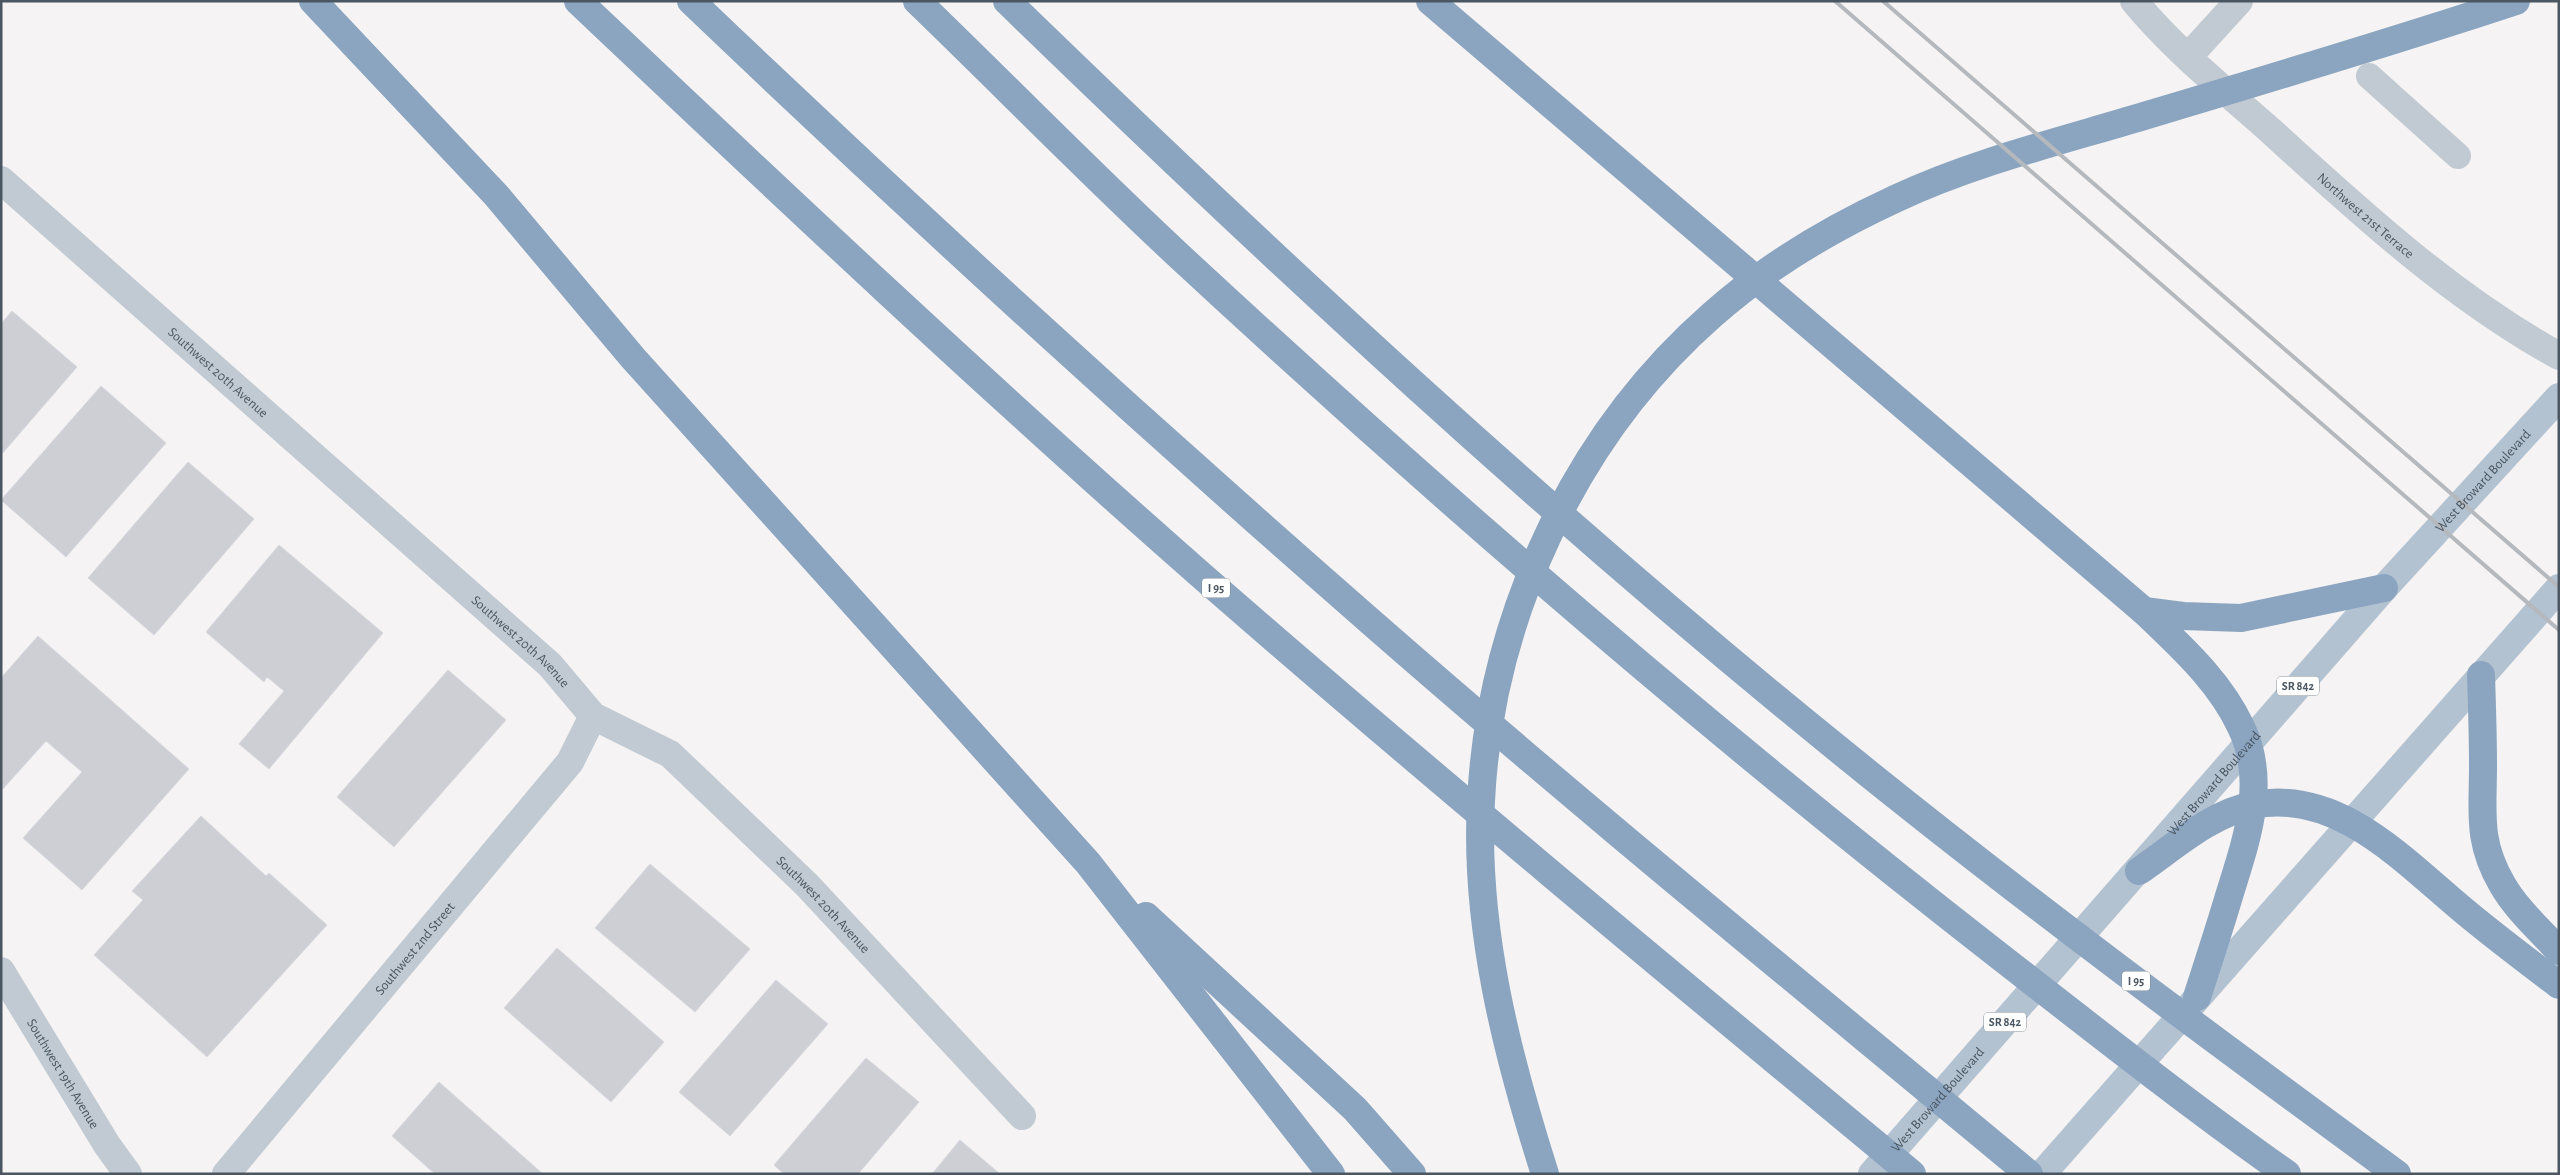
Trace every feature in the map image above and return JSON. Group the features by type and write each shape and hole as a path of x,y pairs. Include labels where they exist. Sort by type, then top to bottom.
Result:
{"highway":[{"path":"313,1 496,195 633,358 1088,863 1331,1174"},
{"name":"I 95","path":"578,1 879,283 1205,579 1443,783 1912,1174"},
{"path":"690,1 1000,290 1373,624 1878,1050 2030,1174"},
{"path":"918,1 1174,252 1418,474 1676,696 1934,905 2102,1036 2286,1174"},
{"name":"I 95","path":"1006,1 1212,199 1341,319 1626,572 1842,753 1972,855 2157,996 2397,1174"},
{"path":"1430,1 2144,611 2211,679 2233,712 2248,743 2254,772 2243,853 2197,997"},
{"path":"1546,1174 1511,1059 1491,958 1481,858 1481,802 1486,752 1494,696 1506,646 1541,553 1562,506 1584,468 1613,425 1648,382 1711,316 1743,289 1818,239 1899,196 1972,168 2378,46 2516,1"},
{"path":"2144,611 2183,616 2241,618 2384,588"},
{"path":"2481,675 2483,768 2481,812 2486,848 2503,886 2559,951"},
{"path":"2139,871 2215,820 2250,809 2292,804 2330,813 2352,822 2375,837 2492,934 2559,984"},
{"path":"1088,863 1354,1109 1412,1174"}],"main road":[{"name":"West Broward Boulevard","path":"1872,1174 2139,871 2384,588 2559,397"},
{"path":"2042,1174 2559,588"}],"street":[{"name":"Northwest 21st Terrace","path":"2134,1 2188,57 2342,195 2401,245 2485,309 2559,356"},
{"path":"2188,57 2239,1"},
{"name":"Southwest 20th Avenue","path":"1,180 550,665 593,716 670,754 807,885 1022,1116"},
{"name":"Southwest 2nd Street","path":"226,1174 570,762 593,716"},
{"name":"Southwest 19th Avenue","path":"1,971 107,1145 128,1174"}],"lane":[{"path":"2369,76 2458,156"}],"building":[{"path":"12,311 77,367 1,455 1,324"},
{"path":"101,386 166,443 66,557 1,500"},
{"path":"188,462 254,519 154,635 88,578"},
{"path":"279,545 383,633 269,769 239,744 284,691 267,677 264,682 206,632"},
{"path":"38,636 189,769 82,890 23,838 82,772 46,741 1,791 1,678"},
{"path":"448,670 506,720 394,847 337,797"},
{"path":"201,816 266,876 269,873 327,925 207,1057 94,955 143,900 132,891"},
{"path":"650,864 750,949 695,1012 595,928"},
{"path":"557,948 664,1042 611,1102 504,1008"},
{"path":"776,980 828,1024 730,1136 679,1092"},
{"path":"866,1058 919,1102 858,1174 784,1174 774,1165"},
{"path":"439,1082 543,1174 435,1174 392,1136"},
{"path":"960,1140 1000,1174 932,1174"}],"railway":[{"path":"1835,1 2559,630"},
{"path":"1883,1 2559,587"}]}
